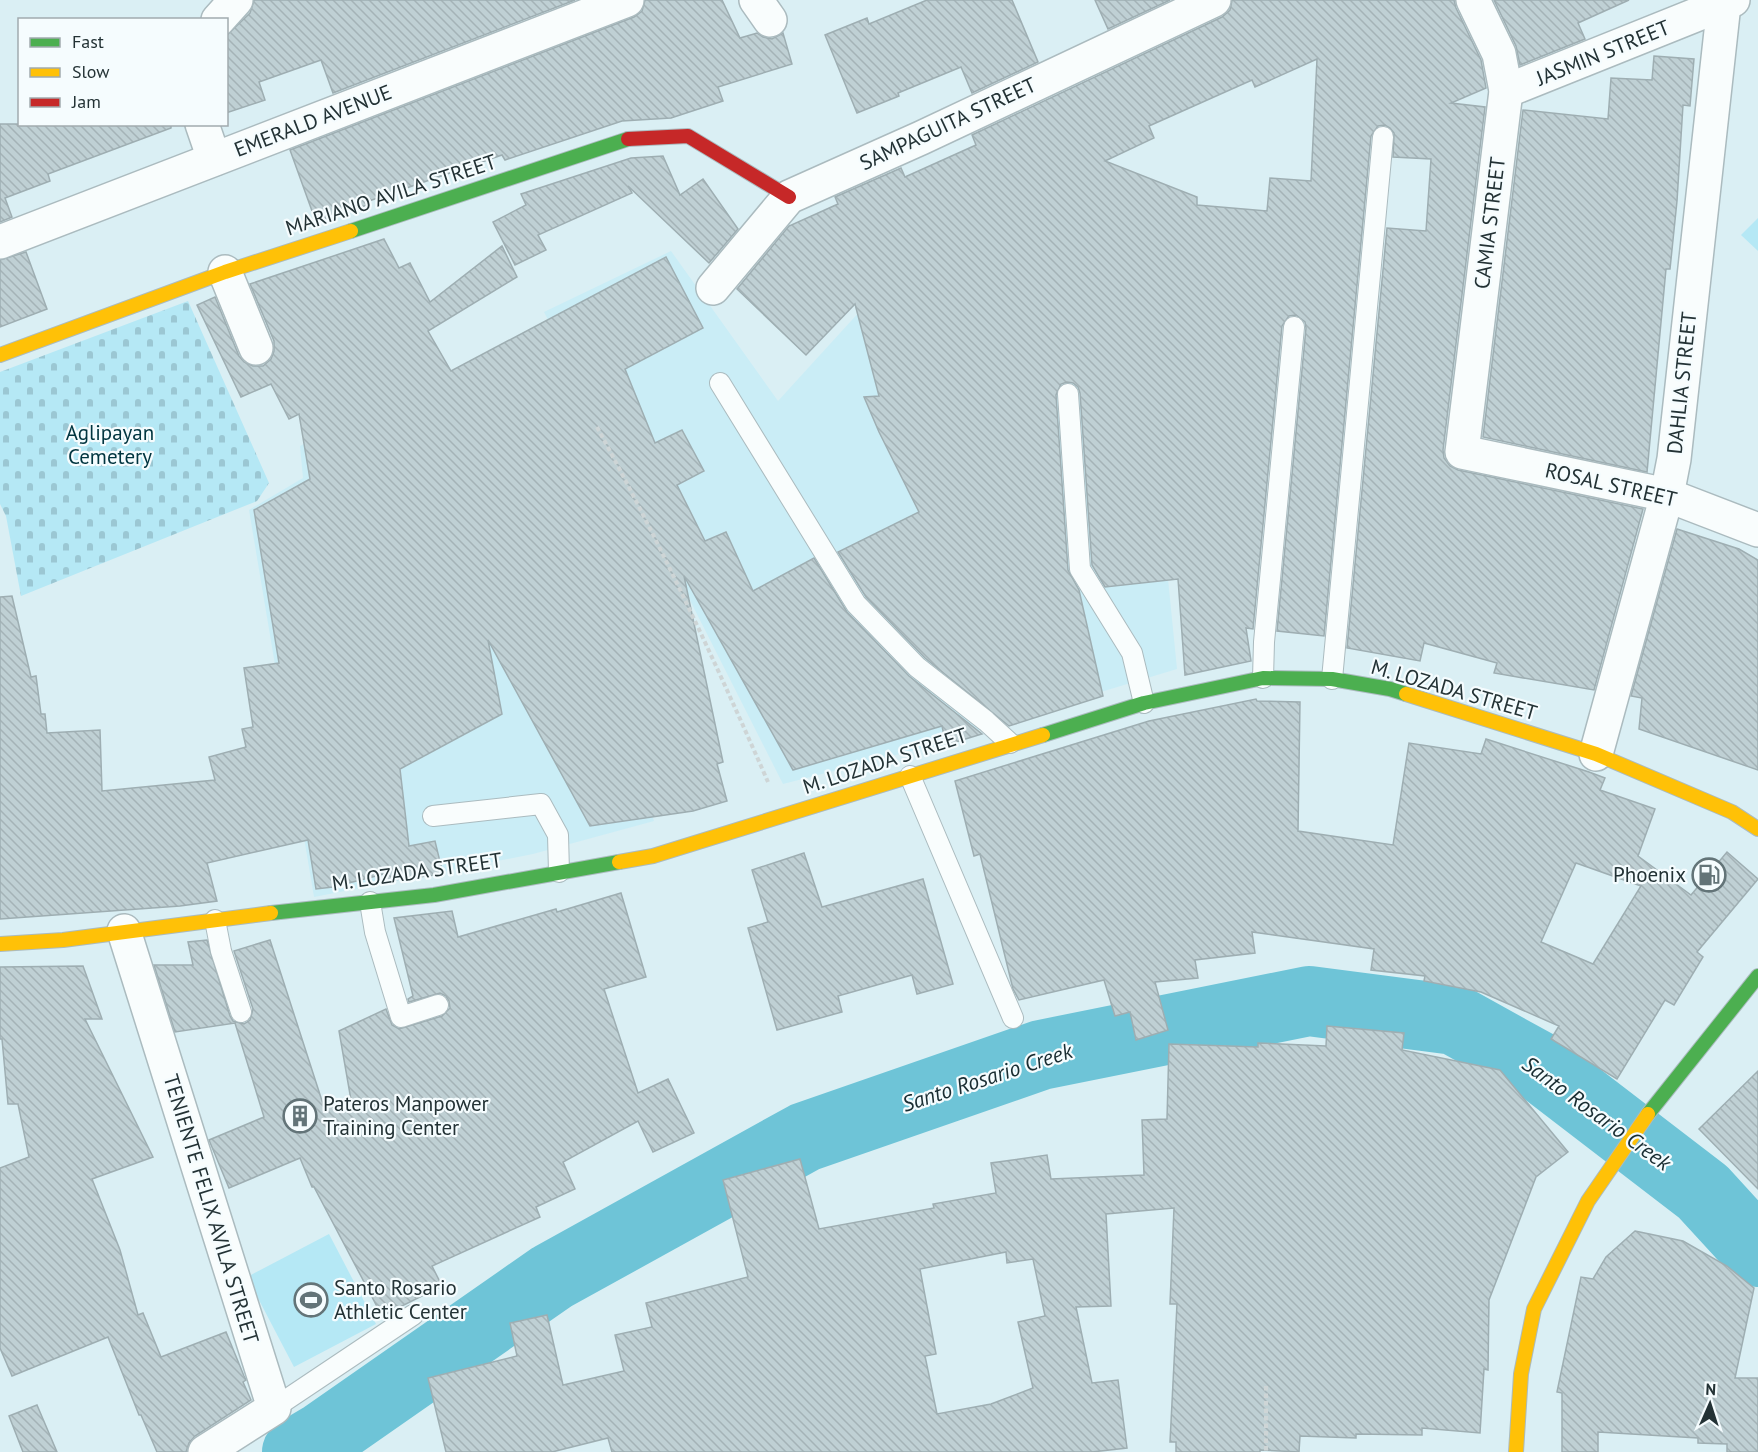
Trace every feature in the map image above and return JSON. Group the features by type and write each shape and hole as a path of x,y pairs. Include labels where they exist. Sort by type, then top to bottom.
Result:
{"street":[{"path":"220,18 236,0"},
{"name":"EMERALD AVENUE","path":"0,242 627,0"},
{"name":"SAMPAGUITA STREET","path":"713,288 789,197 921,138 1214,0"},
{"name":"CAMIA STREET","path":"1462,452 1506,92 1499,54 1473,0"},
{"name":"JASMIN STREET","path":"1506,92 1728,2"},
{"name":"DAHLIA STREET","path":"1596,754 1667,495 1674,459 1728,2"},
{"path":"203,126 213,159"},
{"name":"MARIANO AVILA STREET","path":"0,355 225,272 628,139 688,136 789,197"},
{"path":"225,272 256,348"},
{"name":"ROSAL STREET","path":"1462,452 1667,495 1758,530"},
{"name":"M. LOZADA STREET","path":"0,944 63,940 434,895 653,856 1144,703 1263,678 1332,679 1390,689 1596,754 1732,812 1758,829"},
{"name":"TENIENTE FELIX AVILA STREET","path":"124,932 274,1408"},
{"path":"1516,1452 1521,1374 1534,1309 1588,1201 1650,1111 1758,976"},
{"path":"205,1452 274,1408"}],"lane":[{"path":"1332,679 1383,137"},
{"path":"1263,678 1264,642 1294,327"},
{"path":"720,383 856,604 917,667 986,721 1010,743"},
{"path":"1068,394 1080,569 1132,653 1144,703"},
{"path":"910,776 1012,1018"},
{"path":"433,816 541,804 558,835 559,872"},
{"path":"369,902 375,932 401,1017 438,1005"},
{"path":"215,920 221,951 241,1012"},
{"path":"274,1408 413,1315"}],"path":[{"path":"597,427 708,645 783,816"},
{"path":"1266,1386 1266,1452"}],"shaded area":[{"path":"1127,169 1177,669 1018,717 942,743 783,784 544,312 671,251 778,401 872,298"},
{"path":"422,380 631,757 654,821 533,854 314,897 249,510 303,478 300,446"}],"green space":[{"path":"1758,218 1758,251 1741,235"},
{"name":"Aglipayan Cemetery","path":"188,301 269,483 257,501 21,596 6,516 0,504 0,372"},
{"name":"Santo Rosario Athletic Center","path":"329,1234 376,1324 294,1367 247,1277"}],"building":[{"path":"254,0 575,0 333,93 321,60 259,82 265,100 228,112 228,34 250,13"},
{"path":"645,0 722,0 740,38 757,33 772,39 783,33 792,64 718,87 723,101 671,118 622,121 505,160 502,155 366,202 367,205 316,222 290,150 634,17 642,11"},
{"path":"927,0 1012,0 1038,62 972,93 961,67 857,113 825,35 867,18 869,24"},
{"path":"1095,0 1170,0 1108,29"},
{"path":"1232,0 1454,0 1481,60 1486,88 1451,103 1485,107 1443,450 1444,458 1450,466 1458,470 1643,509 1594,690 1494,673 1497,663 1424,643 1420,661 1347,648 1387,228 1426,231 1431,159 1393,157 1394,133 1385,125 1378,126 1371,136 1324,636 1277,631 1306,328 1305,322 1296,315 1289,316 1282,326 1253,629 1246,628 1251,661 1185,675 1178,579 1105,587 1092,565 1080,393 1078,387 1073,383 1061,384 1056,395 1068,570 1079,590 1103,696 1009,726 925,658 866,597 838,552 919,512 864,397 879,396 855,304 806,355 737,289 789,226 838,204 835,197 901,168 905,177 976,145 972,135 1222,17 1230,10","holes":["1317,59 1311,181 1270,178 1267,211 1197,205 1197,197 1105,161 1154,138 1149,126 1252,80 1255,87"]},
{"path":"1494,0 1629,0 1578,23 1585,39 1520,65 1516,46"},
{"path":"1654,56 1694,59 1690,106 1683,105 1677,201 1670,269 1666,269 1647,472 1483,437 1523,110 1608,119 1611,78 1652,80"},
{"path":"0,124 171,126 171,128 48,174 50,181 5,198 12,217 0,222"},
{"path":"663,156 680,195 703,179 738,229 709,263 628,186 632,193 538,235 546,250 515,265 493,222 526,205 521,194 631,158"},
{"path":"384,239 399,268 410,263 430,302 502,246 517,277 428,331 451,371 666,257 703,328 625,369 655,443 682,430 704,471 677,485 705,541 726,532 753,591 814,558 847,612 909,676 982,734 946,745 942,726 793,770 684,576 723,762 717,764 727,801 693,811 590,826 488,640 502,714 400,769 409,846 435,841 443,874 385,881 384,874 316,889 308,840 207,863 217,901 180,906 0,919 0,597 12,596 31,677 36,676 41,714 45,714 47,733 100,730 102,791 215,780 209,757 246,747 242,729 253,727 244,668 279,663 254,510 310,479 299,414 289,419 271,384 241,397 197,305 215,297 239,356 244,362 253,366 263,366 271,359 274,341 250,284"},
{"path":"26,252 47,309 0,327 0,260"},
{"path":"1677,529 1739,549 1758,560 1758,770 1639,729 1642,698 1631,696"},
{"path":"1256,699 1257,701 1300,702 1298,831 1393,845 1409,743 1481,754 1486,739 1605,778 1600,790 1655,809 1638,856 1691,895 1727,852 1758,879 1697,952 1703,957 1674,1005 1665,1000 1617,1079 1551,1039 1559,1026 1481,992 1424,981 1425,976 1371,970 1374,949 1252,932 1255,953 1195,960 1198,978 1155,982 1168,1030 1136,1040 1130,1012 1115,1016 1104,980 1019,1000 1013,989 980,854 974,856 955,781 1149,721","holes":["1576,863 1641,886 1593,964 1541,942"]},
{"path":"804,853 822,907 923,879 953,984 917,994 912,975 838,996 842,1012 777,1030 748,928 768,922 752,870"},
{"path":"621,893 646,977 604,989 638,1093 668,1079 694,1133 653,1152 638,1121 563,1162 575,1189 536,1207 540,1217 432,1266 442,1286 382,1316 312,1187 300,1158 229,1188 209,1140 264,1117 235,1023 175,1032 154,965 193,965 188,942 207,940 230,1016 233,1021 244,1024 250,1020 253,1009 234,951 270,940 324,1107 351,1100 339,1031 386,1009 392,1025 399,1029 442,1016 450,1008 446,996 440,993 409,1002 408,999 413,996 394,918 452,911 458,937"},
{"path":"83,966 102,1019 85,1019 153,1157 92,1179 120,1250 138,1315 143,1313 161,1357 226,1332 246,1380 243,1382 251,1400 195,1436 186,1452 157,1452 139,1415 108,1337 12,1376 0,1348 0,1168 29,1157 18,1104 8,1104 2,1039 0,1039 0,967"},
{"path":"1327,1026 1404,1033 1402,1050 1500,1070 1568,1152 1536,1177 1489,1300 1488,1370 1484,1369 1480,1433 1422,1428 1422,1435 1356,1434 1356,1438 1300,1436 1299,1452 1260,1450 1260,1452 1176,1452 1176,1442 1170,1442 1177,1304 1170,1304 1174,1208 1106,1214 1111,1306 1076,1307 1092,1383 1118,1380 1127,1448 1092,1452 612,1452 608,1438 552,1452 446,1452 428,1378 517,1356 510,1323 547,1315 563,1385 624,1371 615,1335 652,1327 646,1303 748,1277 723,1180 800,1159 819,1229 934,1208 933,1204 996,1193 991,1163 1047,1155 1051,1179 1144,1175 1142,1120 1167,1119 1169,1044 1258,1047 1258,1043 1326,1046","holes":["1006,1252 1007,1263 1033,1259 1045,1316 1018,1322 1033,1388 991,1404 937,1414 925,1356 936,1354 920,1269"]},
{"path":"1758,1071 1758,1189 1699,1129"},
{"path":"1635,1231 1683,1241 1727,1266 1754,1288 1735,1378 1758,1378 1758,1452 1727,1452 1727,1444 1698,1443 1698,1438 1598,1432 1598,1452 1562,1452 1562,1393 1557,1392 1581,1277 1593,1279 1606,1257"},
{"path":"37,1405 57,1452 23,1452 9,1416"}],"waterway":[{"name":"Santo Rosario Creek","path":"297,1452 324,1436 552,1277 805,1137 1041,1055 1309,1001 1455,1020 1540,1067 1703,1192 1758,1252"}],"traffic: fast":[{"path":"351,231 628,139"},
{"path":"1043,735 1144,703 1263,678 1332,679 1406,694"},
{"path":"271,913 434,895 619,862"},
{"path":"1648,1114 1758,976"}],"traffic: slow":[{"path":"0,355 225,272 351,231"},
{"path":"1406,694 1596,754 1732,812 1758,829"},
{"path":"619,862 653,856 1043,735"},
{"path":"0,944 63,940 271,913"},
{"path":"1516,1452 1521,1374 1534,1309 1588,1201 1648,1114"}],"traffic: jam":[{"path":"628,139 688,136 789,197"}],"place":[{"name":"Phoenix","path":"1709,875"},
{"name":"Pateros Manpower Training Center","path":"300,1116"},
{"name":"Santo Rosario Athletic Center","path":"311,1300"}]}
